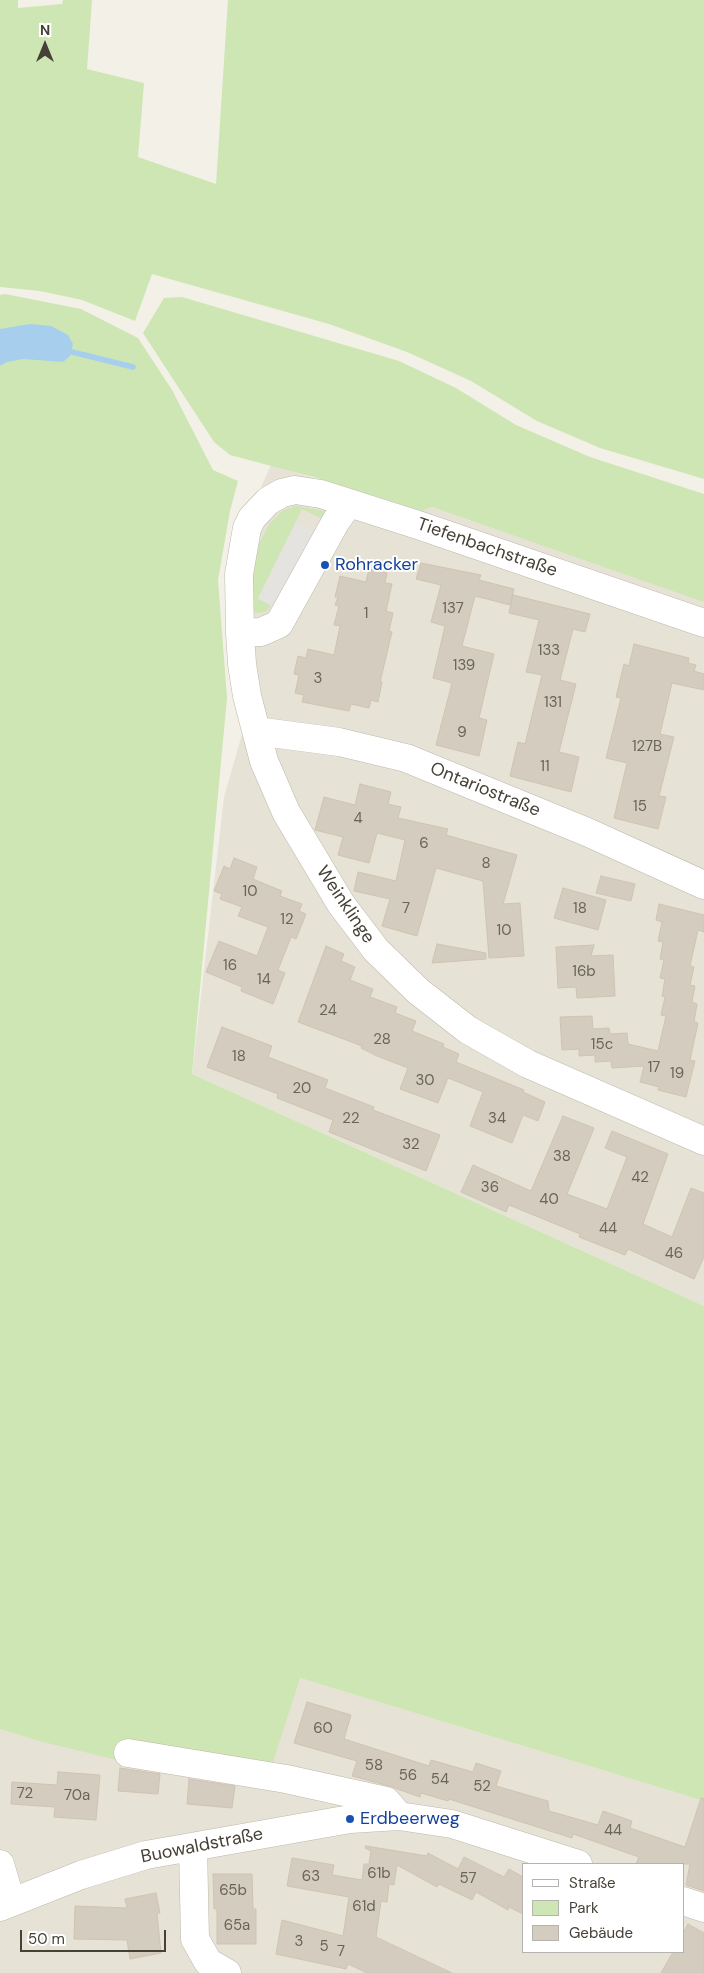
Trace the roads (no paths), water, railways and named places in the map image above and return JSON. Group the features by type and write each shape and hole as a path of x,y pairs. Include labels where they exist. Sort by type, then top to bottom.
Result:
{"street":[{"name":"Tiefenbachstraße","path":"268,501 282,492 295,490 321,494 704,623"},
{"name":"Weinklinge","path":"268,501 252,518 247,528 240,574 240,633 248,696 264,760 286,812 341,904 376,950 418,991 468,1030 528,1064 704,1140"},
{"path":"240,633 261,632 279,624 336,521 349,503"},
{"name":"Ontariostraße","path":"256,730 339,742 406,758 587,832 704,885"},
{"path":"128,1753 286,1779 386,1801 399,1816"},
{"name":"Buowaldstraße","path":"0,1864 6,1904 81,1875 146,1855 350,1818 399,1816 452,1824 575,1863"},
{"path":"193,1847 195,1939 208,1962 227,1973"},
{"path":"684,1901 704,1908"}],"water":[{"path":"30,324 51,326 68,335 73,344 70,356 63,362 23,359 7,362 0,366 0,329"}],"waterway":[{"path":"64,350 133,367"}],"place":[{"name":"Rohracker","path":"325,565"},
{"name":"Erdbeerweg","path":"350,1819"}]}
